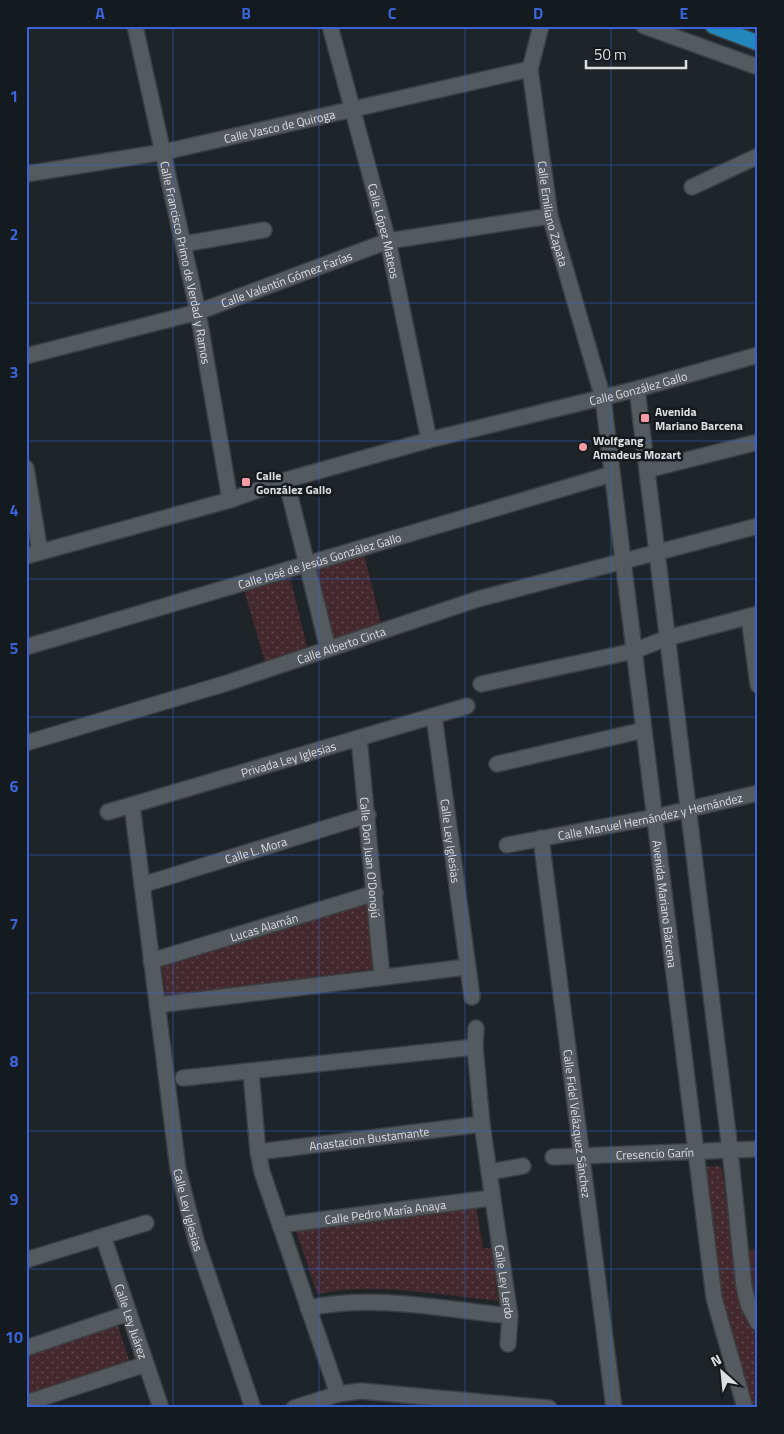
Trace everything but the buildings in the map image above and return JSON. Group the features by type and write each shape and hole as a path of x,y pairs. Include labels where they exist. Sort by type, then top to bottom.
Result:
{"main road":[{"path":"713,26 758,43"}],"street":[{"name":"Calle Francisco Primo de Verdad y Ramos","path":"135,26 198,312 230,500"},
{"name":"Calle López Mateos","path":"330,26 388,241 429,440"},
{"name":"Calle Emiliano Zapata","path":"541,26 530,69 550,216 603,398"},
{"path":"644,26 758,67"},
{"name":"Calle Vasco de Quiroga","path":"26,174 164,152 530,69"},
{"path":"692,187 758,156"},
{"name":"Calle Valentín Gómez Farías","path":"26,356 198,312 388,241 550,216"},
{"path":"184,244 264,230"},
{"name":"Calle González Gallo","path":"33,554 230,500 286,480 429,440 637,390 758,355"},
{"path":"637,390 730,1150 744,1287 749,1306 758,1324"},
{"name":"Avenida Mariano Bárcena","path":"603,398 714,1298 745,1408"},
{"path":"646,470 758,442"},
{"path":"26,468 33,554"},
{"name":"Calle José de Jesús González Gallo","path":"26,647 612,474"},
{"path":"286,480 328,649"},
{"name":"Calle Alberto Cinta","path":"26,743 227,683 478,599 758,526"},
{"path":"481,684 634,651 667,638 753,615 758,684"},
{"name":"Privada Ley Iglesias","path":"108,812 467,706"},
{"name":"Calle Ley Iglesias","path":"434,716 472,997"},
{"path":"497,764 644,730"},
{"name":"Calle Don Juan O'Donojú","path":"360,738 376,893 382,977"},
{"name":"Calle Manuel Hernández y Hernández","path":"507,845 655,816 758,793"},
{"name":"Calle Ley Iglesias","path":"132,805 178,1169 184,1202 253,1408"},
{"name":"Calle L. Mora","path":"142,885 368,816"},
{"name":"Calle Fidel Velázquez Sánchez","path":"542,838 614,1408"},
{"name":"Lucas Alamán","path":"151,961 376,893"},
{"path":"157,1005 467,967"},
{"name":"Calle Ley Lerdo","path":"308,1308 337,1302 376,1301 510,1316 491,1198 482,1124 475,1047 476,1028"},
{"path":"183,1078 251,1073 475,1047"},
{"path":"251,1073 258,1152 280,1225 338,1394"},
{"name":"Anastacion Bustamante","path":"258,1152 482,1124"},
{"name":"Cresencio Garín","path":"552,1158 758,1148"},
{"path":"489,1172 523,1166"},
{"name":"Calle Pedro María Anaya","path":"280,1225 491,1198"},
{"path":"26,1260 146,1222"},
{"name":"Calle Ley Juárez","path":"103,1236 161,1408"},
{"path":"26,1348 129,1313"},
{"path":"508,1344 510,1316"},
{"path":"26,1403 146,1364"},
{"path":"294,1408 338,1394 361,1391 509,1406 549,1408"}],"shaded area":[{"path":"364,554 381,623 333,639 316,568"},
{"path":"290,577 307,647 265,662 244,590"},
{"path":"367,902 373,969 166,996 162,965"},
{"path":"721,1166 741,1293 758,1334 758,1408 750,1408 720,1297 700,1167"},
{"path":"476,1205 483,1248 492,1248 498,1301 384,1289 362,1289 317,1294 296,1230"},
{"path":"758,1248 758,1313 742,1252"},
{"path":"117,1323 130,1363 26,1398 26,1353"}],"place":[{"name":"Avenida Mariano Barcena","path":"645,418"},
{"name":"Wolfgang Amadeus Mozart","path":"583,447"},
{"name":"Calle González Gallo","path":"246,482"}]}
